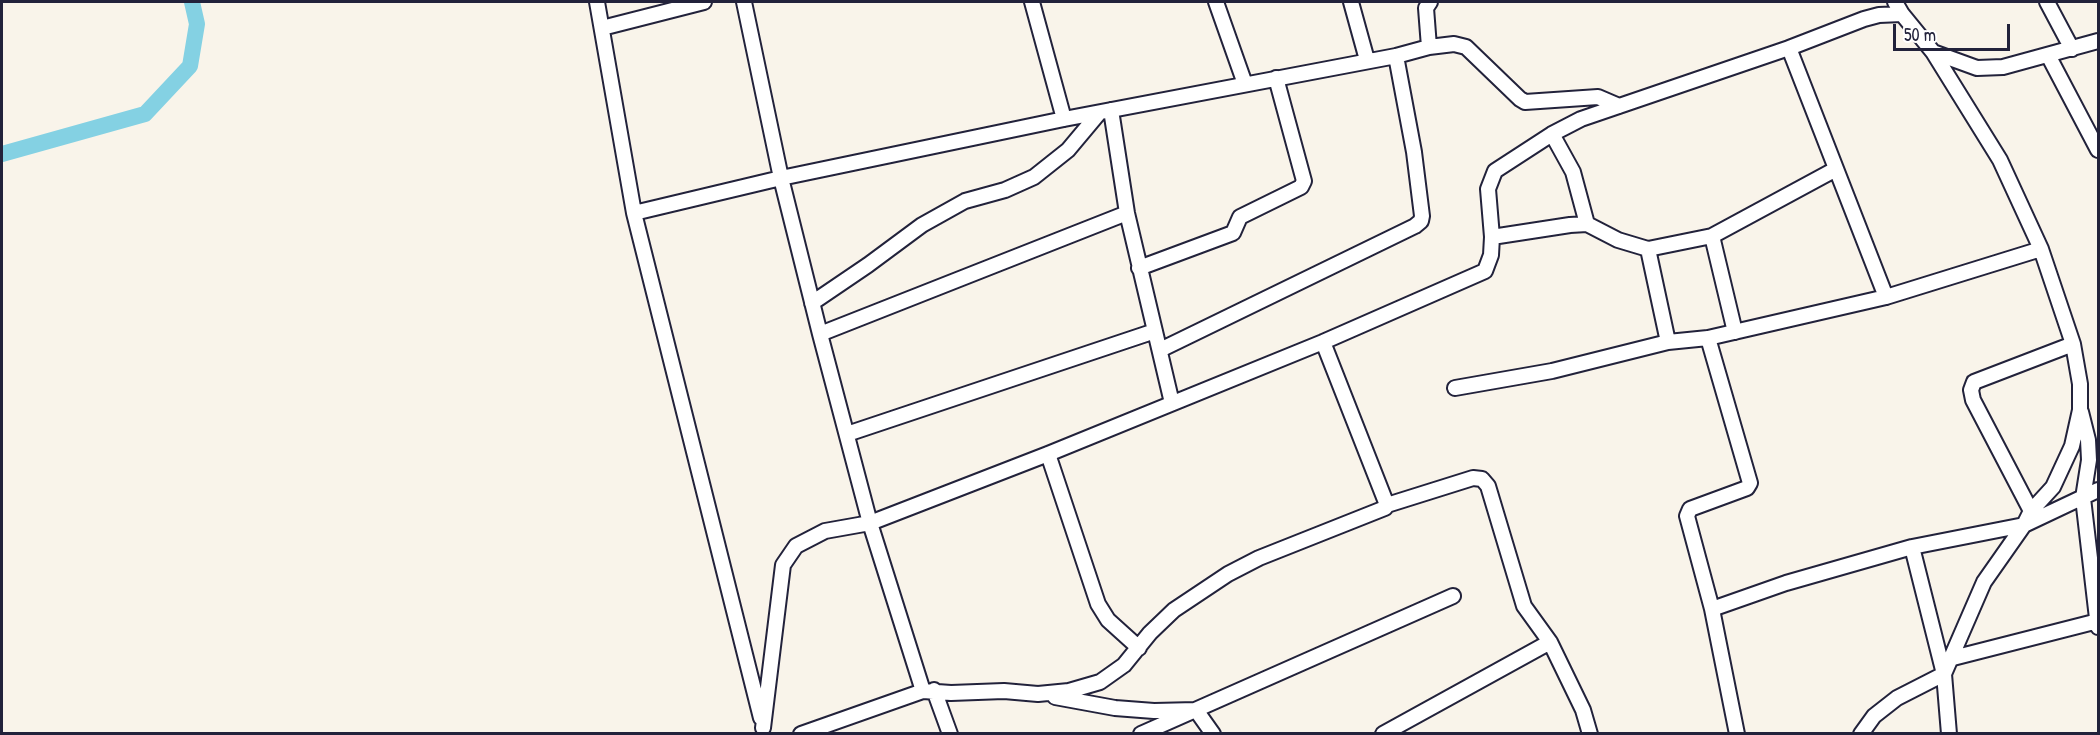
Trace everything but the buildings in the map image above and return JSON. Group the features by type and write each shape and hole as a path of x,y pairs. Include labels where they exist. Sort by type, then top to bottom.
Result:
{"street":[{"path":"597,2 634,213 764,730"},
{"path":"602,28 704,2"},
{"path":"744,2 781,178 870,524 928,691 950,734"},
{"path":"1032,2 1064,120"},
{"path":"1216,2 1245,84"},
{"path":"1351,2 1367,60"},
{"path":"1861,734 1874,716 1897,698 1944,674 1984,582 2024,525 2031,511 2053,487 2072,446 2080,410 2080,384 2073,344 2041,249 2001,160 1933,52 1895,2"},
{"path":"2048,2 2072,49"},
{"path":"1426,4 1429,47"},
{"path":"764,730 783,565 796,546 825,531 870,524 1048,454 1323,342 1485,271 1491,255 1492,237 1488,189 1495,171 1552,134 1581,119 1789,48 1864,19 1879,15 1902,14"},
{"path":"1933,52 1977,68 2003,67 2098,41"},
{"path":"634,213 781,178 1105,111 1454,44 1466,47 1525,102 1598,97 1619,106"},
{"path":"1789,48 1886,297"},
{"path":"2048,55 2098,150"},
{"path":"1160,350 1421,221 1414,152 1396,56"},
{"path":"1139,268 1233,233 1240,218 1304,184 1276,78"},
{"path":"812,303 922,225 965,201 1005,190 1034,177 1068,150 1105,111"},
{"path":"1105,111 1139,268 1172,403"},
{"path":"1552,134 1573,172 1587,224"},
{"path":"1492,237 1587,224 1618,240 1648,249 1712,236 1836,169"},
{"path":"820,334 1127,213"},
{"path":"1712,236 1735,332"},
{"path":"1648,249 1668,342"},
{"path":"1455,388 1552,371 1668,342 1708,338 1886,297 2041,249"},
{"path":"847,434 1155,331"},
{"path":"1708,338 1750,483 1747,488 1689,509 1687,512 1712,609 1737,734"},
{"path":"1323,342 1387,505"},
{"path":"2031,511 1973,400 1971,390 1974,382 2073,344"},
{"path":"2080,410 2088,440 2089,460 2083,498 2098,627"},
{"path":"1048,454 1098,604 1108,620 1138,648"},
{"path":"1038,694 1069,691 1100,682 1124,665 1150,633 1174,610 1228,574 1259,558 1385,508 1387,505 1473,478 1482,479 1488,486 1524,606 1550,642 1583,710 1590,734"},
{"path":"1712,609 1786,584 1912,547 2024,525 2098,490"},
{"path":"1912,547 1944,674 1949,734"},
{"path":"1141,734 1453,596"},
{"path":"1949,659 2098,621"},
{"path":"1383,734 1550,642"},
{"path":"801,734 928,691 951,693 1004,691 1038,694 1115,708 1154,711 1196,710"},
{"path":"1196,710 1213,734"}],"waterway":[{"path":"2,154 145,114 190,66 197,24 192,2"}]}
